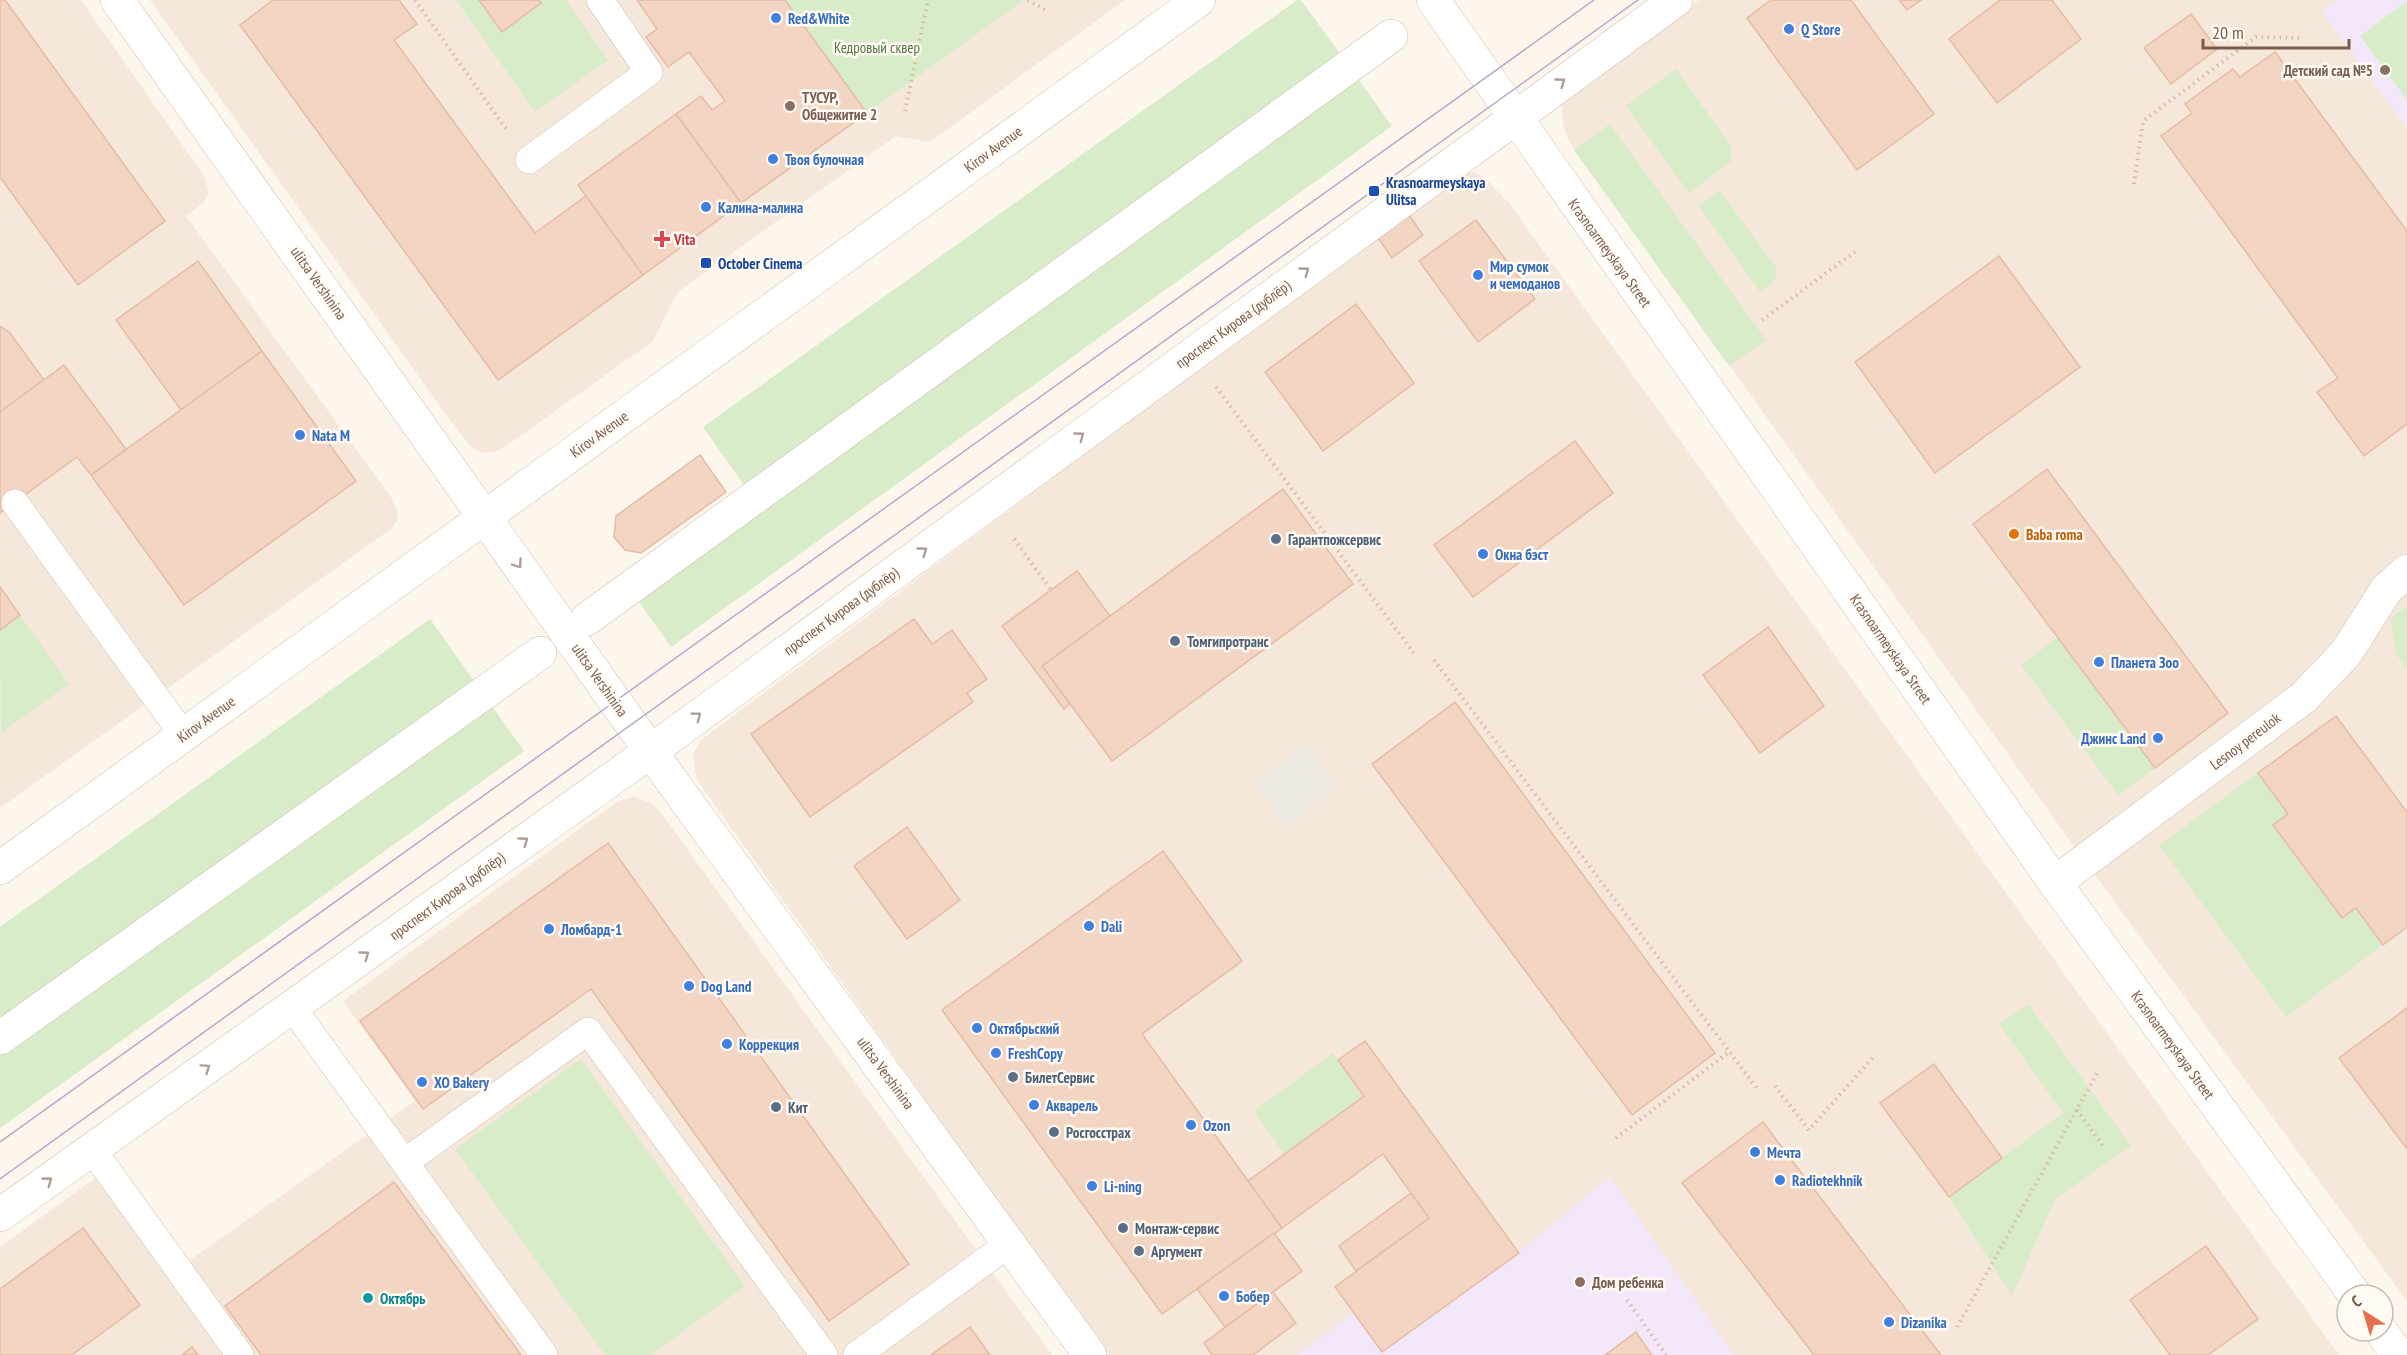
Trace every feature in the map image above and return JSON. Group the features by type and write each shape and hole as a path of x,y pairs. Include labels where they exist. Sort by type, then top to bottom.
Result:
{"street":[{"name":"Kirov Avenue","path":"0,868 1199,0"},
{"name":"Krasnoarmeyskaya Street","path":"1433,0 2055,883 2346,1283"},
{"name":"проспект Кирова (дублёр)","path":"0,1215 651,751 1676,0"},
{"name":"ulitsa Vershinina","path":"121,1 651,751 1090,1355"},
{"path":"587,619 1391,36"},
{"name":"Lesnoy pereulok","path":"2055,883 2303,698 2346,653 2386,590 2407,571"},
{"path":"0,1038 540,653"}],"lane":[{"path":"529,160 649,72 600,0"},
{"path":"15,503 184,736"},
{"path":"292,1007 544,1355"},
{"path":"405,1162 588,1031 824,1355"},
{"path":"92,1149 240,1355"},
{"path":"858,1355 1010,1243"}],"path":[{"path":"415,0 529,160"},
{"path":"905,111 928,0"},
{"path":"1029,0 1045,10"},
{"path":"2134,184 2143,121 2256,37 2301,38"},
{"path":"1762,320 1859,249"},
{"path":"1214,384 1416,656"},
{"path":"1010,534 1051,590"},
{"path":"1434,660 1759,1091"},
{"path":"1616,1138 1729,1052"},
{"path":"1775,1086 1809,1130 1875,1055"},
{"path":"1957,1327 2097,1073"},
{"path":"2077,1110 2105,1149"},
{"path":"1627,1300 1666,1355"}],"shaded area":[{"path":"0,0 81,0 204,176 209,192 204,202 186,216 391,497 397,510 397,521 391,529 0,808"},
{"path":"150,0 1125,0 930,142 896,136 678,292 653,341 505,447 484,453 473,449 439,405"},
{"path":"1699,0 2407,0 2407,1301 2070,841 1568,140 1563,124 1562,105 1570,91"},
{"name":"Детский сад №5","path":"2336,0 2407,0 2407,129 2321,11"},
{"path":"1473,172 1484,177 1509,203 2339,1355 1108,1355 706,793 696,777 693,754 701,740 1449,183 1463,174"},
{"path":"1306,744 1337,787 1286,825 1254,782"},
{"path":"634,797 649,802 659,810 1052,1355 0,1355 0,1247 97,1177 169,1275 415,1101 343,1001 618,801"},
{"name":"Дом ребенка","path":"1610,1177 1734,1355 1297,1355 1353,1313 1382,1351 1519,1252"}],"green space":[{"path":"456,0 566,0 608,60 535,112"},
{"name":"Кедровый сквер","path":"785,0 1024,0 867,113"},
{"path":"1297,0 1301,0 1392,126 671,647 629,588 753,498 703,427"},
{"path":"2407,1 2407,100 2360,36"},
{"path":"1676,69 1729,143 1732,152 1730,162 1689,193 1626,106"},
{"path":"1610,124 1766,340 1729,366 1574,150"},
{"path":"1719,190 1776,267 1773,282 1760,292 1699,206"},
{"path":"2407,606 2407,669 2396,654 2391,618"},
{"path":"20,615 69,684 1,733 0,630"},
{"path":"430,619 524,751 0,1128 0,927"},
{"path":"2058,637 2155,768 2118,795 2021,665"},
{"path":"2258,773 2288,814 2273,825 2342,918 2356,908 2383,945 2286,1017 2159,845"},
{"path":"2028,1004 2131,1146 2055,1199 2012,1296 1949,1197 2063,1113 1999,1024"},
{"path":"1333,1053 1364,1096 1284,1154 1254,1111"},
{"path":"581,1059 745,1286 651,1355 605,1355 455,1149"}],"building":[{"path":"0,0 5,0 165,221 78,285 0,177"},
{"path":"273,0 399,0 417,24 394,40 535,233 586,196 643,275 498,380 240,25"},
{"path":"479,0 538,0 541,3 502,32"},
{"name":"ТУСУР, Общежитие 2","path":"637,0 785,0 867,113 741,203 676,114 701,96 712,110 725,101 689,52 668,67 646,37 657,29"},
{"path":"1771,0 1851,0 1934,114 1857,170 1747,18"},
{"path":"1899,0 1921,0 1907,10"},
{"path":"2000,0 2052,0 2081,39 1997,103 1949,39"},
{"path":"2191,14 2217,49 2171,84 2144,48"},
{"path":"2275,52 2407,231 2407,424 2364,456 2317,392 2338,378 2161,136 2192,113 2185,104 2209,86 2233,69 2240,77"},
{"path":"676,114 741,203 643,275 578,185"},
{"path":"1409,215 1423,235 1392,258 1378,238"},
{"path":"1476,220 1535,299 1478,342 1419,261"},
{"path":"1999,256 2080,367 1935,473 1855,362"},
{"path":"198,261 262,351 181,410 116,320"},
{"path":"1356,304 1414,383 1323,451 1265,372"},
{"path":"0,326 10,333 44,380 0,412"},
{"path":"262,351 356,481 184,605 91,475"},
{"path":"64,365 126,449 91,475 77,457 0,513 0,412"},
{"path":"1575,441 1613,493 1473,597 1434,545"},
{"path":"700,455 726,492 641,553 625,550 614,537 616,516"},
{"path":"2047,469 2228,713 2155,768 1973,524"},
{"name":"Томгипротранс","path":"1283,489 1353,584 1112,761 1042,666"},
{"path":"1077,571 1110,616 1042,666 1070,704 1064,709 1002,626"},
{"path":"0,587 20,615 0,630"},
{"path":"914,619 932,644 952,630 987,679 967,693 973,702 810,817 751,734"},
{"path":"1768,627 1824,706 1760,753 1703,675"},
{"path":"1455,702 1715,1053 1632,1115 1372,764"},
{"path":"2336,716 2407,812 2407,927 2383,945 2356,908 2342,918 2273,825 2288,814 2258,773"},
{"path":"907,827 960,900 907,939 854,866"},
{"path":"608,843 909,1264 829,1321 591,989 423,1109 360,1021"},
{"path":"1163,851 1242,961 1142,1034 1282,1228 1162,1314 942,1010"},
{"path":"2407,1008 2407,1149 2339,1058"},
{"path":"1365,1041 1519,1253 1382,1352 1335,1287 1429,1218 1383,1154 1282,1228 1248,1181 1364,1096 1338,1060"},
{"path":"1934,1064 2002,1158 1949,1197 1880,1103"},
{"path":"1763,1122 1941,1355 1814,1355 1682,1183"},
{"path":"394,1182 521,1355 261,1355 225,1306"},
{"path":"1411,1193 1429,1218 1356,1271 1339,1246"},
{"path":"83,1228 140,1305 72,1355 0,1355 0,1289"},
{"path":"1274,1233 1302,1271 1225,1327 1197,1289"},
{"path":"2206,1246 2258,1319 2208,1355 2170,1355 2130,1300"},
{"path":"1273,1292 1296,1323 1253,1355 1212,1355 1204,1343"},
{"path":"970,1327 990,1355 931,1355"},
{"path":"1636,1332 1652,1355 1605,1355"},
{"path":"192,1347 198,1355 182,1355"}],"tram line":[{"path":"0,1142 1594,0"},
{"path":"0,1179 1638,0"}],"place":[{"name":"Red&White","path":"776,18"},
{"name":"Q Store","path":"1789,29"},
{"name":"Детский сад №5","path":"2385,70"},
{"name":"ТУСУР, Общежитие 2","path":"790,106"},
{"name":"Твоя булочная","path":"773,159"},
{"name":"Krasnoarmeyskaya Ulitsa","path":"1374,191"},
{"name":"Калина-малина","path":"706,207"},
{"name":"Vita","path":"662,239"},
{"name":"October Cinema","path":"706,263"},
{"name":"Мир сумок и чемоданов","path":"1478,275"},
{"name":"Nata M","path":"300,435"},
{"name":"Baba roma","path":"2014,534"},
{"name":"Гарантпожсервис","path":"1276,539"},
{"name":"Окна бэст","path":"1483,554"},
{"name":"Томгипротранс","path":"1175,641"},
{"name":"Планета Зоо","path":"2099,662"},
{"name":"Джинс Land","path":"2158,738"},
{"name":"Dali","path":"1089,926"},
{"name":"Ломбард-1","path":"549,929"},
{"name":"Dog Land","path":"689,986"},
{"name":"Октябрьский","path":"977,1028"},
{"name":"Коррекция","path":"727,1044"},
{"name":"FreshCopy","path":"996,1053"},
{"name":"БилетСервис","path":"1013,1077"},
{"name":"XO Bakery","path":"422,1082"},
{"name":"Акварель","path":"1034,1105"},
{"name":"Кит","path":"776,1107"},
{"name":"Ozon","path":"1191,1125"},
{"name":"Росгосстрах","path":"1054,1132"},
{"name":"Мечта","path":"1755,1152"},
{"name":"Radiotekhnik","path":"1780,1180"},
{"name":"Li-ning","path":"1092,1186"},
{"name":"Монтаж-сервис","path":"1123,1228"},
{"name":"Аргумент","path":"1139,1251"},
{"name":"Дом ребенка","path":"1580,1282"},
{"name":"Бобер","path":"1224,1296"},
{"name":"Октябрь","path":"368,1298"},
{"name":"Dizanika","path":"1889,1322"}]}
